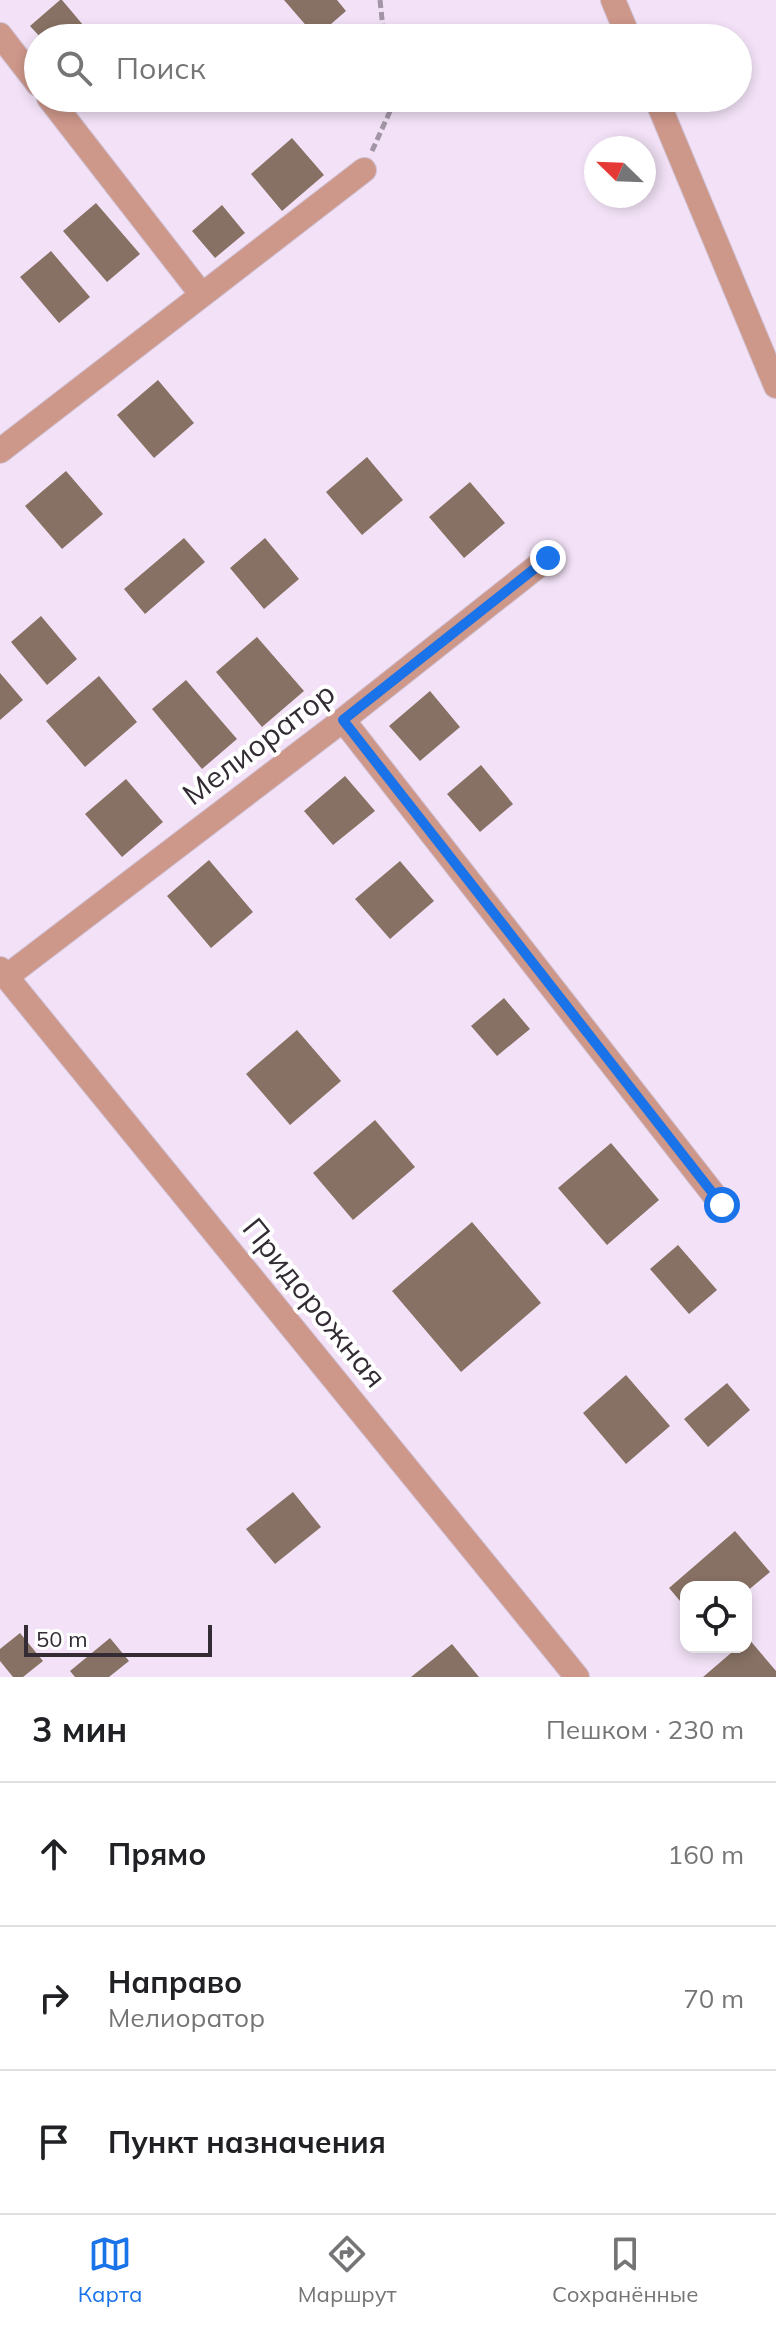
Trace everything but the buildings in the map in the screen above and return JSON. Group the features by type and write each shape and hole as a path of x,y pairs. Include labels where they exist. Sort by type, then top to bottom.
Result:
{"street":[{"path":"613,0 623,24"},
{"path":"0,35 24,66"},
{"path":"60,112 202,295"},
{"path":"662,112 776,386"},
{"path":"0,451 364,170"},
{"name":"Мелиоратор","path":"3,973 343,720 548,558"},
{"path":"343,720 722,1205"},
{"name":"Придорожная","path":"3,973 577,1677"}],"path":[{"path":"380,0 383,24"},
{"path":"364,170 390,112"}],"route":[{"path":"548,558 343,720 722,1205"}]}
